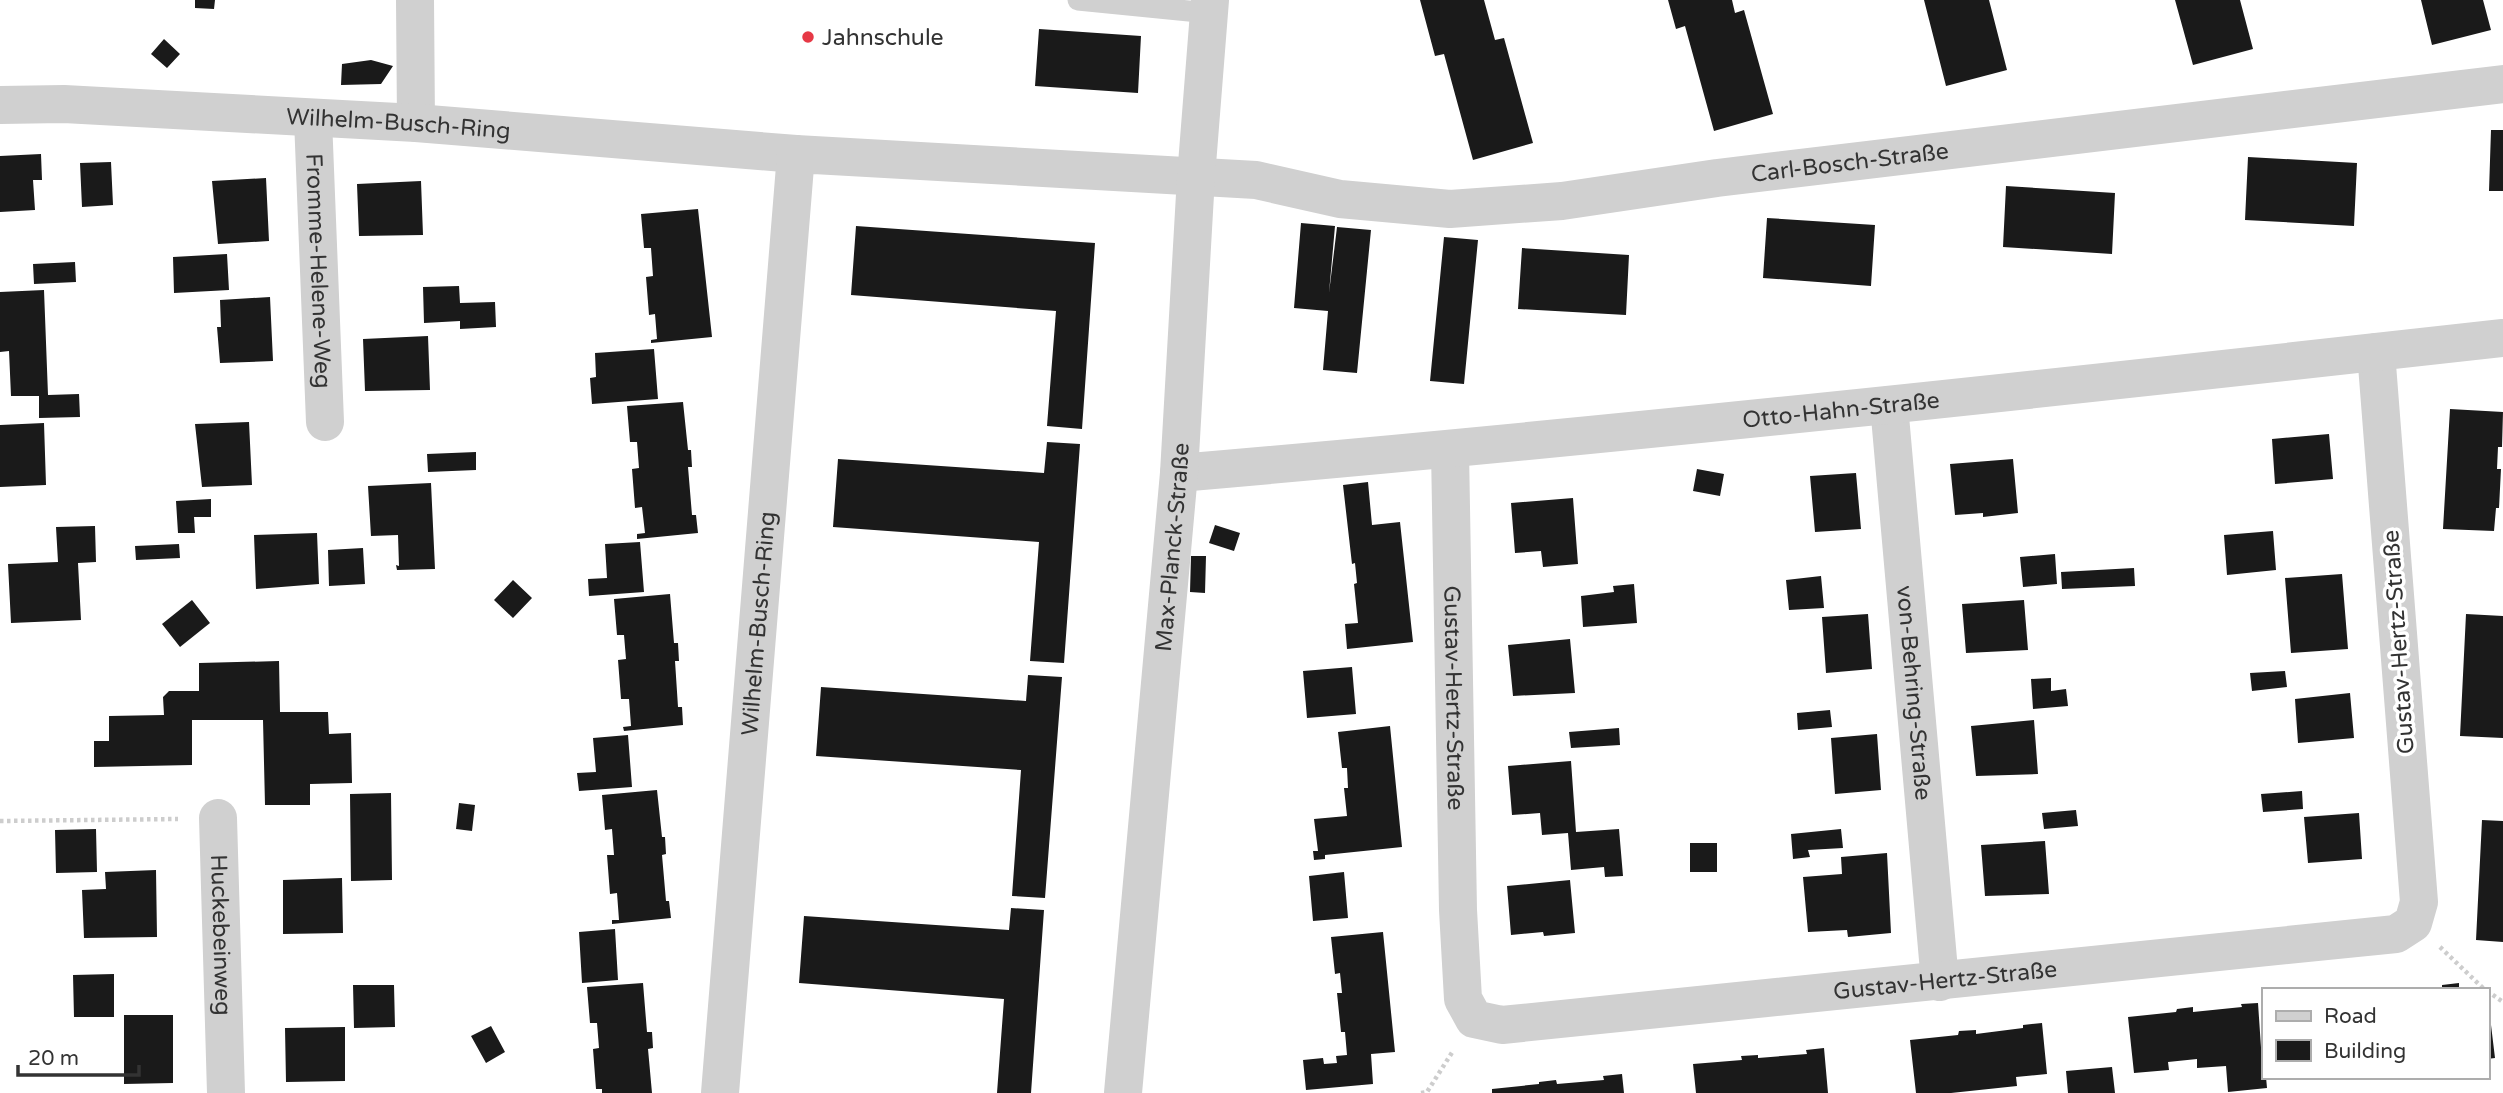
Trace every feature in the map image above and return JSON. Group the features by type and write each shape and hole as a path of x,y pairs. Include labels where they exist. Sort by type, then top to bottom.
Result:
{"street":[{"path":"415,0 416,123"},
{"name":"Max-Planck-Straße","path":"1123,1093 1179,473 1209,7"},
{"name":"Carl-Bosch-Straße","path":"1196,177 1256,180 1340,199 1450,209 1537,203 1717,178 2503,84"},
{"name":"Wilhelm-Busch-Ring","path":"0,105 64,104 416,123 796,154 1196,177"},
{"name":"Fromme-Helene-Weg","path":"313,119 325,422"},
{"name":"Wilhelm-Busch-Ring","path":"720,1093 796,154"},
{"name":"Otto-Hahn-Straße","path":"1179,473 1450,450 2503,338"},
{"name":"Gustav-Hertz-Straße","path":"1450,450 1458,910 1463,999 1474,1019 1502,1026 2396,934 2413,923 2418,902 2376,352"},
{"name":"von-Behring-Straße","path":"1889,405 1940,982"},
{"name":"Huckebeinweg","path":"218,818 226,1093"}],"lane":[{"path":"1078,0 1209,7"}],"path":[{"path":"0,821 218,818"},
{"path":"2413,923 2484,988"},
{"path":"1421,1093 1427,1092 1474,1019"}],"building":[{"path":"195,0 215,0 214,9 195,8"},
{"path":"1420,0 1484,0 1495,40 1504,38 1533,143 1473,160 1444,54 1435,56"},
{"path":"1668,0 1732,0 1735,13 1744,10 1773,114 1714,131 1685,26 1676,29"},
{"path":"1924,0 1989,0 2007,70 1946,86"},
{"path":"2175,0 2240,0 2253,49 2193,65"},
{"path":"2421,0 2483,0 2491,30 2432,45"},
{"path":"1039,29 1141,36 1138,93 1035,86"},
{"path":"164,39 180,54 167,68 151,54"},
{"path":"371,60 393,66 381,84 341,85 342,64"},
{"path":"2491,130 2503,130 2503,191 2489,191"},
{"path":"41,154 42,180 33,180 35,210 0,212 0,156"},
{"path":"2248,157 2357,163 2354,226 2245,220"},
{"path":"111,162 113,205 82,207 80,163"},
{"path":"266,178 269,241 218,244 212,181"},
{"path":"421,181 423,235 359,236 357,184"},
{"path":"2006,186 2115,193 2112,254 2003,247"},
{"path":"698,209 712,337 651,343 651,340 657,339 655,314 649,315 646,277 653,276 651,248 644,248 641,214"},
{"path":"1767,218 1875,225 1871,286 1763,278"},
{"path":"1301,223 1335,226 1329,293 1337,227 1371,230 1357,373 1323,370 1328,311 1294,308"},
{"path":"856,226 1095,243 1082,429 1047,426 1056,311 851,295"},
{"path":"1444,237 1478,240 1464,384 1430,381"},
{"path":"1522,248 1629,255 1626,315 1518,309"},
{"path":"227,254 229,290 174,293 173,257"},
{"path":"75,262 76,282 34,284 33,264"},
{"path":"459,286 460,303 495,302 496,327 460,329 460,321 424,323 423,287"},
{"path":"44,290 48,395 79,394 80,417 39,418 39,396 11,396 9,351 0,352 0,292"},
{"path":"270,297 273,361 220,363 217,327 221,327 220,300"},
{"path":"428,336 430,390 365,391 363,339"},
{"path":"654,349 658,399 592,404 590,378 596,377 595,353"},
{"path":"683,402 688,450 691,450 692,467 688,467 692,515 696,515 698,533 637,539 637,534 645,533 642,507 635,508 632,469 639,468 637,442 630,442 627,406"},
{"path":"2450,409 2503,412 2502,447 2498,447 2497,469 2501,469 2499,508 2496,508 2494,531 2443,529"},
{"path":"249,422 252,485 202,487 195,424"},
{"path":"44,423 46,485 0,487 0,425"},
{"path":"2329,434 2333,479 2275,484 2272,439"},
{"path":"1047,442 1080,444 1064,663 1030,661 1039,542 833,527 838,459 1044,473"},
{"path":"476,452 476,470 428,472 427,454"},
{"path":"2013,459 2018,513 1983,517 1983,513 1955,515 1950,464"},
{"path":"1697,469 1724,474 1720,496 1693,491"},
{"path":"1856,473 1861,529 1815,532 1810,476"},
{"path":"1368,482 1372,525 1400,522 1413,642 1347,649 1345,624 1358,623 1355,563 1352,564 1343,485"},
{"path":"431,483 435,569 397,570 398,535 371,536 368,486"},
{"path":"1573,498 1578,564 1543,567 1541,551 1515,553 1511,503"},
{"path":"211,499 211,517 194,517 195,533 178,533 176,501"},
{"path":"1215,525 1240,533 1234,551 1209,543"},
{"path":"95,526 96,562 78,563 81,620 11,623 8,564 58,562 56,527"},
{"path":"2273,531 2276,570 2227,575 2224,535"},
{"path":"317,533 319,584 256,589 254,535"},
{"path":"640,542 644,592 589,596 588,579 607,578 605,544"},
{"path":"179,544 180,558 136,560 135,546"},
{"path":"363,548 365,584 329,586 328,550"},
{"path":"2055,554 2057,584 2023,587 2020,557"},
{"path":"1191,556 1206,556 1205,593 1190,592"},
{"path":"2134,568 2135,586 2062,589 2061,572"},
{"path":"2342,574 2348,649 2291,653 2285,578"},
{"path":"1821,576 1824,608 1789,610 1786,580"},
{"path":"513,580 532,598 513,618 494,600"},
{"path":"1634,584 1637,623 1583,627 1581,596 1614,592 1613,586"},
{"path":"670,594 674,643 678,643 679,661 675,661 678,707 682,707 683,725 624,731 623,727 631,726 629,699 621,699 618,660 626,659 624,635 617,635 614,599"},
{"path":"192,600 210,623 180,647 162,624"},
{"path":"2024,600 2028,650 1966,653 1962,604"},
{"path":"1868,614 1872,669 1826,673 1822,617"},
{"path":"2466,614 2503,616 2503,738 2460,736"},
{"path":"1570,639 1575,693 1513,696 1508,645"},
{"path":"279,661 280,712 328,712 329,734 351,733 352,783 310,784 310,805 265,805 263,720 192,720 192,765 94,767 94,741 109,741 109,716 164,715 163,697 169,691 199,691 199,663"},
{"path":"1352,667 1356,714 1307,718 1303,671"},
{"path":"2285,671 2287,687 2252,691 2250,673"},
{"path":"1028,675 1062,677 1045,898 1012,896 1021,770 816,756 821,687 1026,701"},
{"path":"2051,678 2051,691 2066,689 2068,706 2033,709 2031,679"},
{"path":"2350,693 2354,738 2298,743 2295,699"},
{"path":"1830,710 1832,727 1798,730 1797,713"},
{"path":"2034,720 2038,774 1976,776 1971,726"},
{"path":"1390,726 1402,847 1325,855 1325,859 1314,860 1313,851 1318,851 1314,819 1347,816 1344,788 1348,788 1347,768 1342,768 1338,732"},
{"path":"1619,728 1620,745 1571,748 1569,732"},
{"path":"1877,734 1881,790 1835,794 1831,738"},
{"path":"628,735 632,787 579,791 577,773 596,772 593,738"},
{"path":"1571,761 1576,832 1619,829 1623,876 1605,877 1604,867 1571,870 1568,833 1542,835 1540,813 1512,815 1508,766"},
{"path":"657,790 662,837 665,837 666,854 662,855 666,901 669,901 671,918 612,924 612,920 619,920 617,893 610,894 607,855 614,855 612,829 605,830 602,795"},
{"path":"2302,791 2303,809 2263,812 2261,794"},
{"path":"391,793 392,880 351,881 350,794"},
{"path":"459,803 475,805 472,831 456,829"},
{"path":"2076,810 2078,826 2044,829 2042,813"},
{"path":"2359,813 2362,859 2308,863 2304,817"},
{"path":"2482,820 2503,821 2503,942 2476,940"},
{"path":"96,829 97,872 56,873 55,830"},
{"path":"1841,829 1843,848 1808,850 1810,857 1793,859 1791,834"},
{"path":"2045,841 2049,894 1985,896 1981,845"},
{"path":"1690,843 1717,843 1717,872 1690,872"},
{"path":"1887,853 1891,933 1848,937 1847,930 1808,932 1803,877 1842,874 1841,857"},
{"path":"156,870 157,937 84,938 82,890 106,889 105,872"},
{"path":"1344,872 1348,918 1313,921 1309,876"},
{"path":"342,878 343,933 283,934 283,880"},
{"path":"1570,880 1575,933 1511,935 1507,886"},
{"path":"1011,908 1044,910 1031,1093 997,1093 1004,999 799,983 804,916 1009,930"},
{"path":"615,929 618,980 582,983 579,932"},
{"path":"1383,932 1395,1052 1371,1054 1373,1084 1306,1090 1303,1060 1323,1058 1324,1064 1337,1063 1336,1056 1347,1055 1345,1032 1341,1032 1337,993 1342,993 1340,973 1335,974 1331,937"},
{"path":"114,974 114,1017 74,1017 73,975"},
{"path":"643,983 647,1032 652,1032 653,1048 648,1049 652,1093 602,1093 602,1089 596,1089 593,1049 599,1048 597,1023 590,1023 587,987"},
{"path":"2459,983 2459,988 2442,988 2442,985"},
{"path":"353,985 394,985 395,1027 354,1028"},
{"path":"2258,1003 2262,1079 2266,1079 2267,1088 2228,1092 2226,1066 2197,1068 2197,1059 2168,1062 2169,1070 2134,1073 2128,1017 2176,1012 2177,1009 2193,1007 2193,1012 2242,1007 2241,1004"},
{"path":"124,1015 173,1015 173,1083 124,1084"},
{"path":"2042,1023 2047,1074 2016,1077 2017,1086 1951,1093 1916,1093 1910,1040 1958,1035 1959,1031 1976,1030 1976,1034"},
{"path":"491,1026 505,1052 486,1063 471,1036"},
{"path":"2489,1026 2495,1058 2489,1059"},
{"path":"345,1027 345,1081 286,1082 285,1028"},
{"path":"1824,1048 1828,1093 1696,1093 1693,1064 1742,1060 1741,1056 1758,1055 1758,1058 1807,1054 1806,1050"},
{"path":"2112,1067 2115,1093 2068,1093 2066,1071"},
{"path":"1622,1074 1624,1093 1492,1093 1492,1089 1539,1082 1556,1080 1557,1084 1604,1080 1603,1076"}],"place":[{"name":"Jahnschule","path":"808,37"}]}
